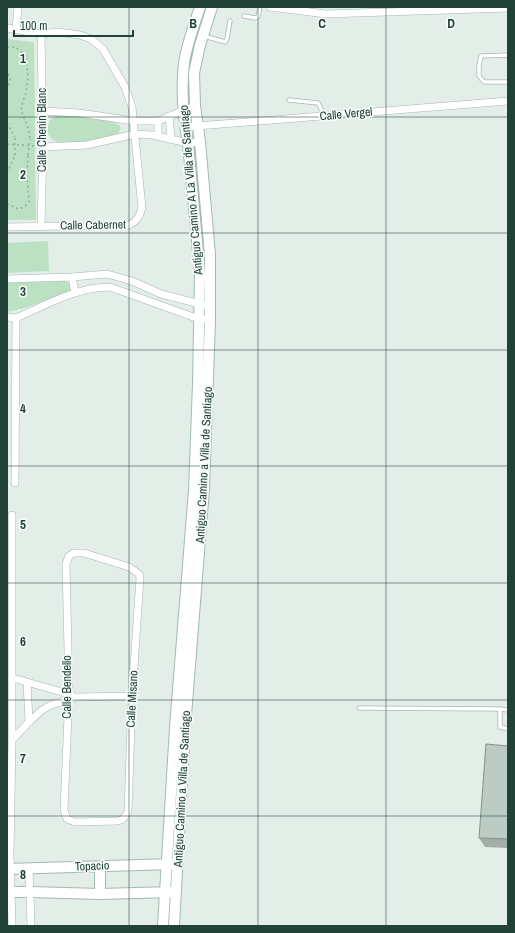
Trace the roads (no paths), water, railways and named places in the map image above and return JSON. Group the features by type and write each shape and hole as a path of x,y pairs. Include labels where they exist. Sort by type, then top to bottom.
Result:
{"street":[{"path":"16,29 18,7"},
{"name":"Antiguo Camino A La Villa de Santiago","path":"163,926 175,727 194,490 199,319 199,254 188,143 185,127 183,85 184,63 200,7"},
{"name":"Antiguo Camino a Villa de Santiago","path":"174,926 186,728 204,489 210,320 210,255 200,142 195,106 194,74 197,55 212,7"},
{"path":"270,7 326,14 508,8"},
{"path":"7,28 41,34 65,32 80,35 97,42 108,56 125,87 131,102 135,134"},
{"name":"Calle Chenin Blanc","path":"41,34 43,147 41,226"},
{"name":"Calle Vergel","path":"185,127 508,101"},
{"path":"42,111 79,113 134,121 158,121 195,106"},
{"path":"169,116 171,138"},
{"path":"158,121 158,136"},
{"path":"43,147 87,145 135,134 171,138 188,143 200,142"},
{"name":"Calle Cabernet","path":"7,227 134,224 140,216 142,208 135,134"},
{"path":"7,279 72,277 107,274 118,276 161,294 199,305 210,306"},
{"path":"72,277 75,293"},
{"path":"7,317 16,318 75,293 110,287 199,319 210,320"},
{"path":"15,484 16,318"},
{"path":"12,515 12,740 9,869 9,892 12,926"},
{"name":"Calle Misano","path":"67,819 75,822 118,821 123,819 128,812 132,696 140,578 139,574 129,567 84,553 74,553 69,556"},
{"name":"Calle Bendello","path":"67,819 64,810 68,697 66,564 69,556"},
{"path":"12,678 68,697 132,696"},
{"path":"27,682 29,722"},
{"path":"12,740 42,710 68,697"},
{"name":"Topacio","path":"9,869 167,863 178,864"},
{"path":"100,866 100,894"},
{"path":"29,868 31,926"},
{"path":"9,892 100,894 177,892"}],"lane":[{"path":"244,16 255,18 258,16 260,7"},
{"path":"203,36 225,42 230,21"},
{"path":"508,55 481,56 478,76 484,82 508,82"},
{"path":"289,100 318,103 322,109 323,116"},
{"path":"359,708 508,710"},
{"path":"500,709 500,727 508,729"}]}
